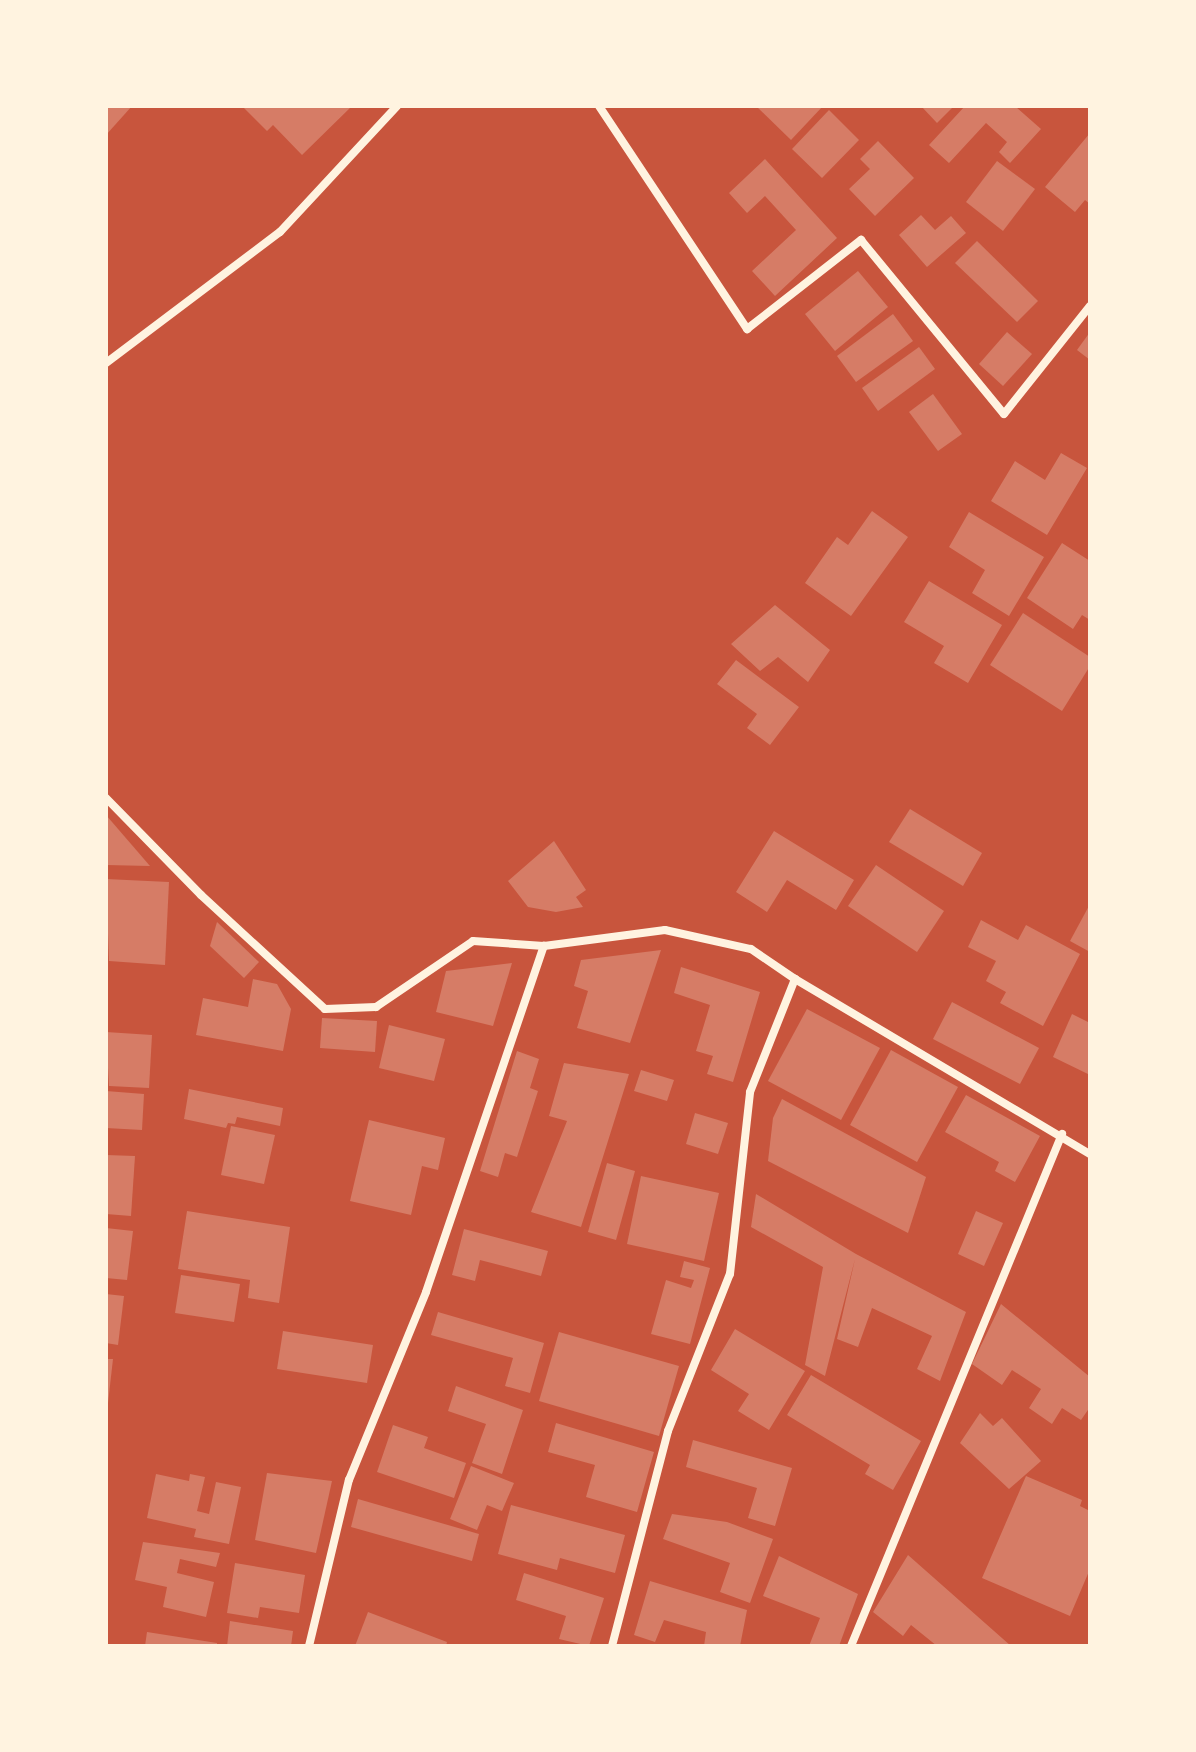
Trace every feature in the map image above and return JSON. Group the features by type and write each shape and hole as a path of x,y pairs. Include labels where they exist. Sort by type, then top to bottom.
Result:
{"street":[{"path":"106,363 280,232 397,106"},
{"path":"599,106 747,329 861,240 1004,414 1090,306"},
{"path":"106,798 201,895 325,1009 376,1007 473,941 544,946 665,930 751,949 795,979 1062,1134 1090,1154"},
{"path":"309,1646 349,1480 426,1292 544,946"},
{"path":"612,1646 668,1431 730,1274 750,1092 795,979"},
{"path":"851,1646 1062,1134"}],"building":[{"path":"106,106 132,106 106,135"},
{"path":"242,106 352,106 302,155 273,125 267,131"},
{"path":"756,106 823,106 791,140"},
{"path":"921,106 954,106 937,123"},
{"path":"965,106 1015,106 1041,129 1010,163 999,152 1007,142 986,123 949,163 929,145"},
{"path":"829,110 859,140 822,178 792,149"},
{"path":"1090,133 1090,204 1085,200 1075,212 1045,187"},
{"path":"878,141 914,178 875,216 849,189 870,169 860,159"},
{"path":"765,159 837,238 775,296 752,271 796,230 765,196 747,213 729,193"},
{"path":"997,161 1035,189 1003,231 966,202"},
{"path":"921,215 935,230 951,216 966,233 927,267 899,235"},
{"path":"977,241 1038,301 1017,322 955,263"},
{"path":"858,271 888,307 835,351 805,314"},
{"path":"893,314 913,341 856,382 837,356"},
{"path":"1007,332 1032,354 1003,386 979,364"},
{"path":"1090,332 1090,360 1077,350"},
{"path":"919,347 935,369 878,411 862,388"},
{"path":"933,394 962,434 938,451 909,412"},
{"path":"1061,453 1087,468 1047,535 991,501 1015,461 1045,480"},
{"path":"872,511 908,537 851,616 805,583 837,537 848,545"},
{"path":"969,512 1044,557 1009,616 972,593 985,570 949,547"},
{"path":"1062,543 1090,561 1090,620 1082,615 1073,629 1027,598"},
{"path":"929,581 1002,625 968,683 934,663 944,646 904,622"},
{"path":"775,605 830,650 808,682 778,657 760,671 731,644"},
{"path":"1023,613 1090,657 1090,666 1062,711 990,665"},
{"path":"736,660 799,707 770,745 747,728 757,714 717,684"},
{"path":"910,809 982,853 963,886 889,842"},
{"path":"106,815 150,866 106,865"},
{"path":"774,831 854,880 836,910 787,880 767,912 736,892"},
{"path":"554,841 586,890 576,897 583,907 556,912 528,907 508,881"},
{"path":"876,865 944,911 917,952 848,906"},
{"path":"106,879 169,882 165,965 109,961"},
{"path":"1090,904 1090,952 1070,941"},
{"path":"981,920 1018,940 1026,925 1080,954 1043,1026 1000,1003 1006,992 986,981 996,961 968,947"},
{"path":"217,922 259,962 244,978 210,946"},
{"path":"661,950 630,1043 577,1028 588,991 574,986 581,960"},
{"path":"512,963 493,1026 436,1012 446,971"},
{"path":"681,967 760,992 733,1082 707,1074 713,1056 696,1051 710,1005 674,993"},
{"path":"253,979 277,984 291,1009 283,1051 196,1035 203,998 248,1007"},
{"path":"952,1002 1039,1048 1020,1084 933,1039"},
{"path":"807,1009 880,1048 841,1120 768,1081"},
{"path":"1072,1014 1090,1023 1090,1075 1053,1057"},
{"path":"322,1018 377,1021 375,1052 320,1048"},
{"path":"389,1025 445,1039 434,1081 379,1068"},
{"path":"106,1032 152,1035 149,1088 109,1086"},
{"path":"891,1050 958,1087 917,1162 850,1125"},
{"path":"517,1051 539,1059 530,1088 538,1091 517,1157 505,1153 498,1177 480,1171"},
{"path":"564,1063 629,1074 581,1227 531,1212 567,1121 549,1116"},
{"path":"641,1070 674,1080 667,1101 634,1091"},
{"path":"189,1089 283,1108 280,1126 237,1117 235,1124 228,1123 226,1128 184,1119"},
{"path":"106,1091 144,1094 142,1130 106,1128"},
{"path":"966,1095 1040,1136 1015,1182 995,1171 999,1162 945,1132"},
{"path":"782,1099 926,1177 908,1233 768,1161 773,1118"},
{"path":"695,1113 728,1123 718,1154 686,1144"},
{"path":"369,1120 445,1138 438,1170 422,1166 411,1215 350,1201"},
{"path":"231,1126 275,1135 264,1184 221,1175"},
{"path":"106,1155 135,1156 131,1216 106,1214"},
{"path":"607,1163 635,1171 616,1240 588,1232"},
{"path":"641,1176 719,1193 704,1261 627,1244"},
{"path":"756,1194 856,1254 966,1312 940,1381 917,1369 932,1336 872,1308 858,1347 837,1339 855,1259 825,1376 805,1365 823,1267 751,1227"},
{"path":"187,1211 290,1227 279,1303 248,1298 250,1280 178,1269"},
{"path":"976,1211 1003,1223 984,1266 958,1254"},
{"path":"106,1228 133,1231 127,1280 106,1278"},
{"path":"464,1229 548,1251 541,1276 480,1260 475,1281 452,1275"},
{"path":"684,1261 710,1268 690,1344 651,1334 666,1280 691,1288 694,1280 680,1277"},
{"path":"181,1275 240,1284 234,1322 175,1313"},
{"path":"106,1294 124,1296 118,1345 106,1343"},
{"path":"1001,1304 1090,1377 1090,1407 1081,1420 1062,1408 1052,1424 1029,1408 1041,1389 1012,1370 1002,1385 972,1364"},
{"path":"438,1312 544,1343 530,1393 505,1386 513,1358 431,1335"},
{"path":"735,1329 805,1371 769,1430 738,1411 749,1394 711,1370"},
{"path":"283,1331 373,1345 367,1383 277,1369"},
{"path":"559,1332 679,1366 659,1436 539,1401"},
{"path":"106,1359 113,1359 108,1403 106,1403"},
{"path":"811,1375 921,1441 893,1490 865,1474 870,1465 787,1415"},
{"path":"456,1386 523,1410 502,1474 472,1463 486,1424 448,1411"},
{"path":"980,1413 993,1426 1002,1418 1041,1461 1009,1489 960,1443"},
{"path":"556,1423 654,1452 637,1512 586,1497 595,1465 548,1452"},
{"path":"393,1425 428,1437 424,1448 466,1463 454,1498 377,1472"},
{"path":"693,1440 792,1468 775,1526 748,1518 757,1488 686,1467"},
{"path":"471,1466 514,1483 502,1511 487,1505 477,1530 450,1519"},
{"path":"267,1473 332,1481 316,1553 255,1540"},
{"path":"156,1474 189,1481 190,1474 205,1477 197,1511 209,1514 216,1482 241,1487 229,1544 194,1537 196,1529 147,1518"},
{"path":"1026,1476 1082,1500 1080,1506 1090,1511 1090,1569 1070,1616 982,1578"},
{"path":"358,1499 479,1534 472,1561 351,1527"},
{"path":"511,1505 625,1535 615,1573 560,1558 557,1570 498,1554"},
{"path":"672,1514 727,1522 773,1539 750,1603 720,1592 730,1563 663,1539"},
{"path":"143,1542 220,1553 216,1567 180,1559 177,1573 214,1582 206,1617 163,1607 167,1587 135,1580"},
{"path":"908,1555 1011,1646 937,1646 911,1625 903,1636 873,1612"},
{"path":"779,1556 858,1594 839,1646 809,1646 820,1618 763,1596"},
{"path":"235,1563 305,1575 299,1613 260,1607 258,1618 227,1613"},
{"path":"524,1573 604,1598 589,1646 559,1639 566,1616 516,1600"},
{"path":"650,1581 747,1610 740,1646 704,1646 706,1632 664,1620 655,1642 634,1635"},
{"path":"368,1612 447,1642 446,1646 355,1646"},
{"path":"230,1621 293,1631 291,1646 227,1646"},
{"path":"147,1632 217,1643 217,1646 145,1646"}]}
